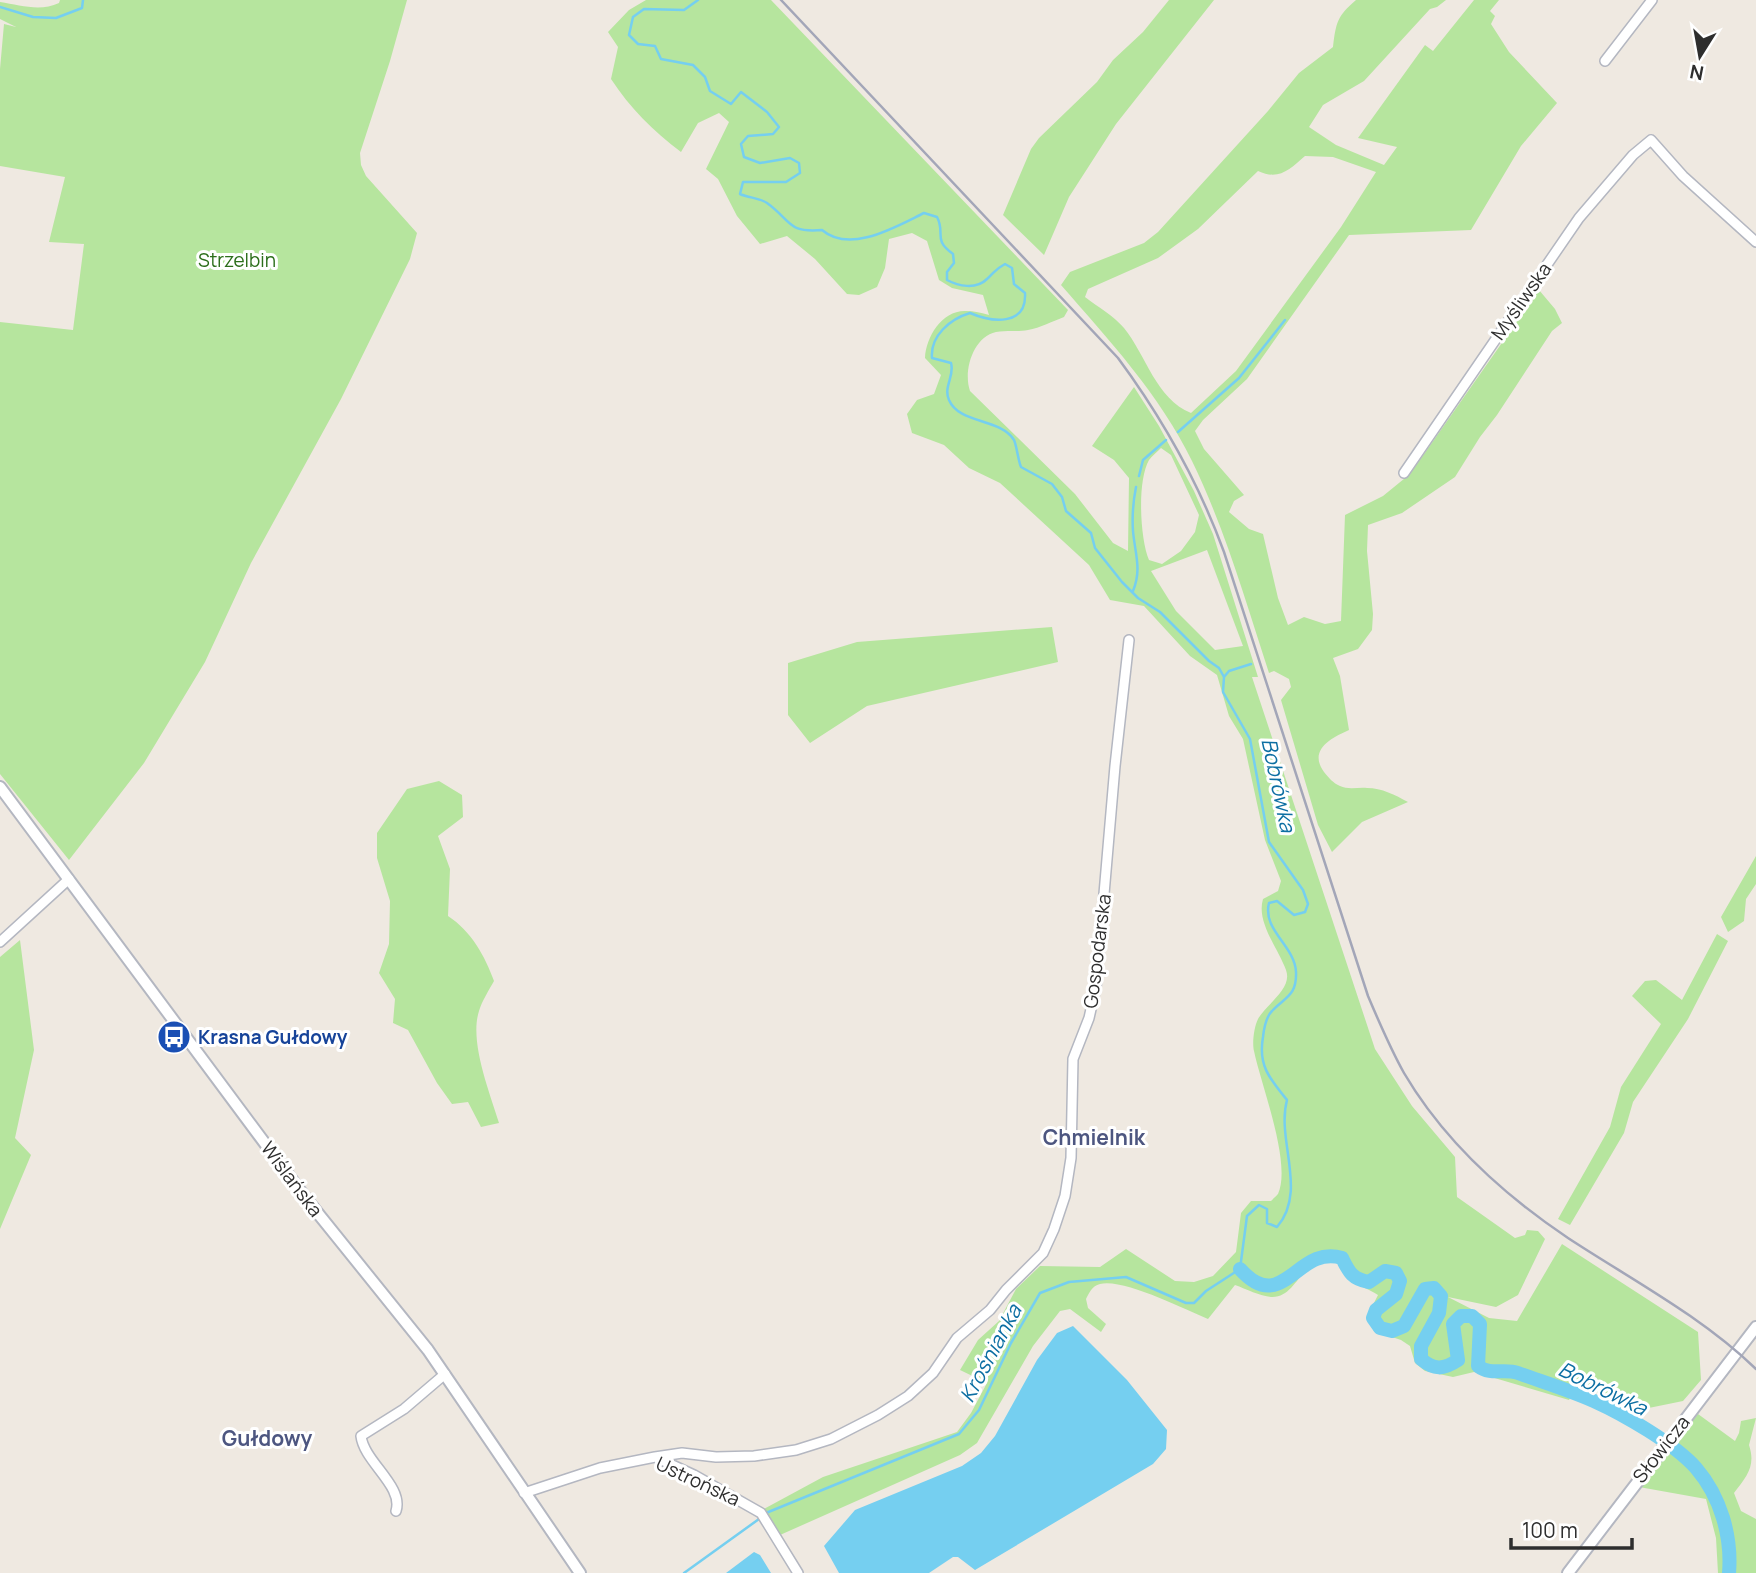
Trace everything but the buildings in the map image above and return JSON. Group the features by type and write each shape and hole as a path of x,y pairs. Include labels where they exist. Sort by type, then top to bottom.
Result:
{"street":[{"path":"1605,61 1652,0"},
{"name":"Myśliwska","path":"1404,473 1580,218 1633,155 1651,140 1684,176 1756,242"},
{"name":"Gospodarska","path":"655,1457 682,1453 716,1457 754,1456 796,1450 831,1439 878,1415 908,1396 933,1373 957,1338 990,1310 1043,1253 1065,1196 1071,1158 1073,1059 1096,987 1129,640"},
{"name":"Wiślańska","path":"0,787 304,1196 412,1328 580,1573"},
{"path":"0,942 69,879"},
{"name":"Słowicza","path":"1568,1573 1756,1327"},
{"path":"396,1511 398,1504 395,1494 365,1450 361,1436 404,1409 444,1374"},
{"name":"Ustrońska","path":"524,1493 600,1468 655,1457 747,1503 763,1516 798,1573"}],"green space":[{"name":"Strzelbin","path":"60,0 407,0 360,153 366,176 417,233 410,259 341,399 251,563 205,662 144,763 69,860 0,774 0,322 73,330 84,244 49,242 65,177 0,166 0,69 4,24 16,27 0,19 0,2 37,7 52,6"},
{"path":"646,0 771,0 1068,310 1064,317 1033,329 988,335 972,356 968,383 970,391 1075,494 1113,543 1128,551 1129,478 1114,460 1092,446 1134,387 1159,426 1194,491 1213,534 1258,677 1252,677 1375,1049 1412,1106 1455,1157 1457,1197 1515,1238 1525,1235 1527,1230 1538,1231 1545,1239 1518,1295 1496,1307 1448,1297 1489,1318 1517,1321 1562,1244 1698,1332 1701,1380 1683,1401 1634,1411 1578,1383 1569,1400 1474,1372 1453,1377 1425,1371 1415,1363 1410,1346 1374,1331 1370,1317 1378,1295 1351,1280 1339,1262 1326,1260 1316,1263 1280,1296 1258,1294 1235,1285 1208,1319 1138,1290 1110,1283 1100,1284 1093,1288 1086,1299 1088,1308 1106,1324 1101,1332 1070,1309 1060,1311 1033,1346 977,1443 960,1455 780,1535 762,1510 823,1477 957,1432 987,1383 960,1370 978,1340 999,1321 1016,1289 1040,1266 1100,1267 1126,1249 1175,1281 1194,1282 1213,1276 1236,1252 1241,1213 1251,1201 1271,1201 1278,1194 1281,1180 1281,1163 1274,1124 1253,1044 1258,1019 1286,984 1286,970 1265,926 1262,908 1263,899 1278,891 1281,881 1265,840 1243,739 1229,716 1217,675 1190,656 1144,606 1110,600 1089,565 1000,483 969,468 944,445 912,433 907,414 917,400 934,394 941,375 925,358 932,334 943,320 957,312 972,311 989,315 983,295 952,288 939,280 927,241 912,233 889,239 885,268 877,287 859,295 847,294 815,259 787,236 760,244 737,216 718,179 706,169 729,122 719,113 698,123 681,152 643,118 611,79 618,47 608,32 629,10","holes":["1161,448 1171,455 1199,515 1195,532 1181,551 1162,564 1149,560 1141,510 1145,469 1149,460","1207,550 1243,646 1215,650 1176,611 1151,571"]},
{"path":"1169,0 1214,0 1116,124 1069,197 1044,255 1003,215 1031,149 1097,82 1113,60 1143,32"},
{"path":"1356,0 1446,0 1430,9 1364,81 1323,105 1309,127 1336,145 1384,165 1397,147 1358,138 1425,45 1433,51 1474,0 1499,0 1490,11 1495,16 1491,24 1509,52 1557,103 1521,146 1471,230 1349,235 1247,379 1203,420 1195,431 1204,449 1244,495 1234,501 1229,512 1249,529 1263,534 1278,598 1288,625 1304,617 1325,624 1341,621 1345,515 1383,496 1410,474 1539,290 1555,309 1562,323 1552,331 1455,477 1402,513 1368,525 1372,630 1358,649 1333,658 1340,676 1349,730 1324,746 1320,751 1320,764 1324,772 1338,785 1346,788 1378,789 1408,802 1362,822 1332,852 1318,825 1281,700 1291,687 1289,679 1274,671 1269,673 1225,539 1192,461 1165,413 1149,391 1061,285 1070,272 1144,243 1158,232 1299,73 1333,47 1338,20","holes":["1305,156 1333,157 1376,172 1341,227 1236,371 1191,413 1179,406 1160,387 1124,328 1085,297 1088,289 1158,258 1198,229 1258,171 1278,174"]},
{"path":"1052,627 1058,662 867,706 810,743 788,715 788,663 857,642"},
{"path":"439,781 462,795 463,817 438,836 450,869 448,916 464,929 476,945 494,981 479,1011 477,1037 482,1067 499,1123 481,1127 468,1102 452,1104 437,1083 408,1030 393,1023 395,999 379,973 389,944 390,901 377,858 377,833 407,789"},
{"path":"1756,856 1756,884 1746,899 1744,921 1728,932 1721,917"},
{"path":"1717,934 1728,941 1688,1019 1633,1102 1624,1133 1570,1225 1558,1219 1610,1127 1621,1087 1661,1024 1632,996 1645,981 1656,980 1682,1000"},
{"path":"20,940 34,1050 15,1138 31,1155 0,1229 0,957"},
{"path":"1698,1414 1735,1441 1741,1421 1756,1418 1749,1445 1751,1465 1734,1493 1741,1511 1756,1519 1756,1573 1718,1573 1716,1538 1706,1499 1639,1487"}],"water":[{"path":"1073,1326 1127,1380 1167,1430 1166,1449 1153,1464 975,1570 958,1557 953,1557 929,1573 839,1573 824,1546 855,1510 962,1466 981,1453 995,1436 1037,1360 1057,1333"},
{"path":"754,1552 760,1555 771,1573 726,1573"}],"waterway":[{"name":"Bobrówka","path":"0,7 33,17 56,18 82,8 83,0"},
{"name":"Bobrówka","path":"698,0 684,10 644,9 633,17 629,35 638,44 655,46 661,59 693,65 705,77 710,91 731,104 741,92 767,112 779,127 773,134 748,136 741,144 744,157 760,163 790,158 799,163 800,173 786,182 743,182 740,194 767,203 796,228 822,230 833,237 846,239 873,236 924,213 937,217 941,240 953,254 954,263 947,272 947,280 956,284 978,285 1005,264 1012,268 1014,284 1025,293 1020,312 1014,317 997,320 970,313 955,319 934,343 932,358 951,363 952,372 947,391 949,400 961,413 1008,433 1014,440 1021,467 1052,484 1062,497 1066,511 1091,533 1095,548 1122,582 1138,598 1160,612 1219,668 1224,677 1223,692 1250,739 1269,842 1303,890 1308,904 1305,912 1294,915 1277,901 1269,903 1270,922 1290,954 1296,972 1292,991 1268,1016 1262,1047 1266,1071 1287,1100 1285,1132 1291,1182 1290,1198 1286,1213 1277,1227 1267,1223 1267,1209 1259,1205 1247,1216 1240,1269 1206,1291 1194,1303 1186,1303 1126,1277 1069,1282 1040,1293 1011,1343 979,1410 959,1434 766,1513"},
{"path":"1178,432 1239,378 1285,320"},
{"path":"1139,476 1143,460 1166,440"},
{"path":"1133,591 1137,568 1133,525 1136,487"},
{"path":"1224,677 1229,671 1251,664"},
{"name":"Bobrówka","path":"1240,1269 1255,1282 1268,1286 1279,1283 1313,1261 1326,1256 1342,1258 1352,1274 1363,1281 1369,1282 1385,1271 1396,1273 1400,1281 1396,1294 1376,1310 1373,1318 1380,1328 1392,1331 1404,1326 1425,1289 1434,1288 1441,1296 1439,1313 1421,1346 1421,1359 1439,1367 1448,1366 1458,1360 1453,1324 1461,1316 1472,1316 1480,1324 1478,1366 1488,1371 1518,1373 1585,1397 1648,1430 1687,1459 1705,1479 1723,1518 1729,1545 1729,1573"},
{"name":"Krośnianka","path":"684,1573 759,1519"}],"railway":[{"path":"781,0 1118,358 1164,427 1191,475 1224,552 1368,996 1394,1054 1420,1098 1477,1165 1521,1204 1568,1238 1689,1315 1756,1369"}],"place":[{"name":"Krasna Gułdowy","path":"174,1037"}],"district":[{"name":"Chmielnik","path":"1094,1137"},
{"name":"Gułdowy","path":"267,1438"}]}
